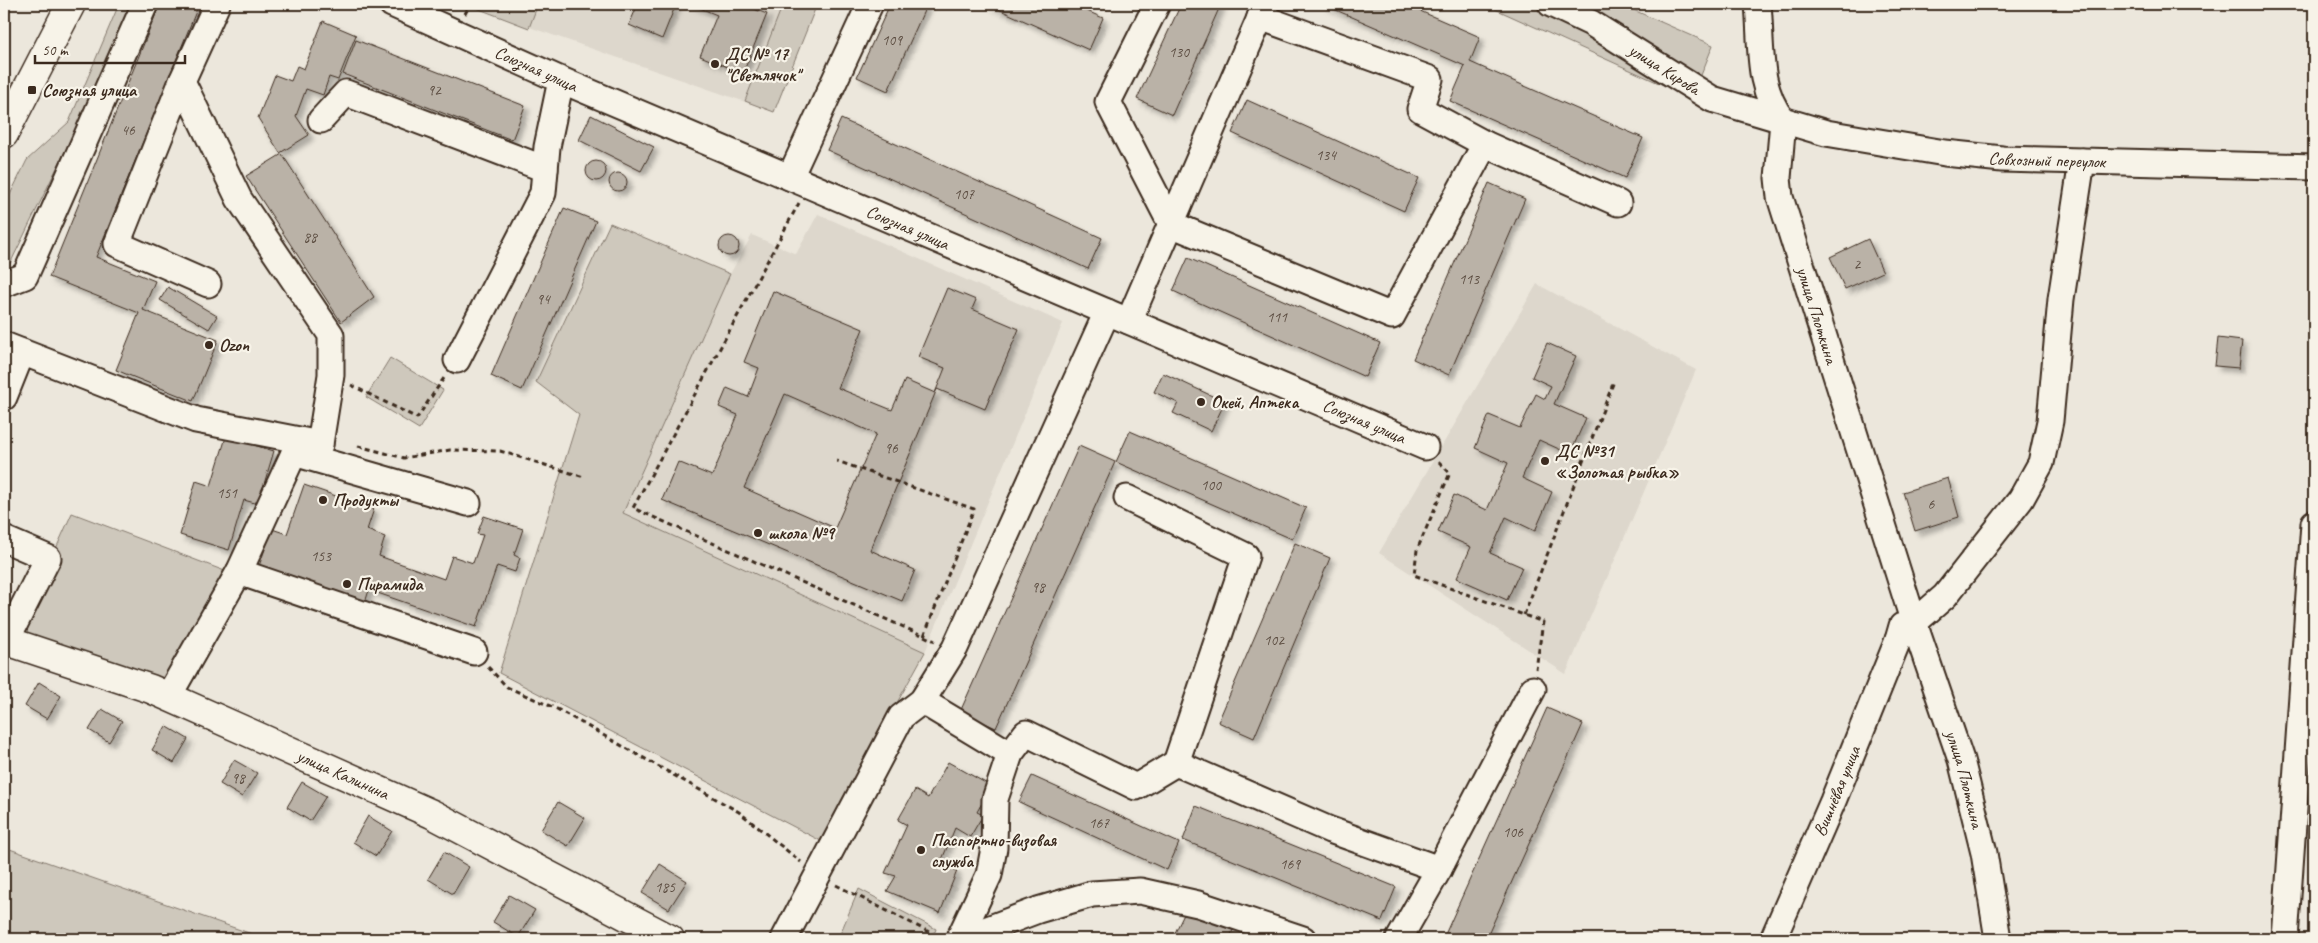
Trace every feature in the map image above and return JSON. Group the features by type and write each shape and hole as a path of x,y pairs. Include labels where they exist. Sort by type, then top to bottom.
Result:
{"main road":[{"path":"4,134 71,4"},
{"name":"улица Калинина","path":"5,641 168,696 432,814 670,939"}],"street":[{"path":"4,284 25,276 146,4"},
{"path":"208,284 117,244 182,81 217,4"},
{"name":"Союзная улица","path":"392,4 561,80 1425,447"},
{"path":"799,181 870,4"},
{"path":"1157,4 1108,102 1170,224 1392,316 1485,144"},
{"name":"улица Кирова","path":"1551,4 1591,24 1712,100 1783,121"},
{"path":"1758,4 1764,85 1774,109 1783,121"},
{"path":"784,939 901,717 922,701 955,648 1118,317 1170,224 1263,10 1430,78 1420,109 1485,144 1618,203"},
{"path":"457,360 543,193 547,147 561,80"},
{"path":"182,81 239,199 331,335 331,375 321,440"},
{"path":"321,120 346,93 545,169"},
{"name":"Совхозный переулок","path":"1783,121 1826,133 1945,153 2002,159 2314,166"},
{"name":"улица Плоткина","path":"1783,121 1778,178 1780,197 1900,576 1906,632 1961,760 1984,853 1998,939"},
{"path":"1906,632 1945,596 2021,498 2041,463 2050,421 2061,299 2082,161"},
{"path":"4,397 13,349 196,420 321,440"},
{"path":"168,696 239,572 294,453 321,440"},
{"path":"294,453 468,503"},
{"path":"959,939 989,875 994,848 995,799 1010,754 1026,733 1136,787 1176,763 1246,556 1127,498"},
{"path":"2285,939 2314,523"},
{"path":"4,539 48,558 5,641"},
{"path":"239,572 474,652"},
{"name":"Вишнёвая улица","path":"1773,939 1906,632"},
{"path":"1399,939 1440,869 1533,689"},
{"path":"922,701 1010,754"},
{"path":"1176,763 1330,830 1440,869"},
{"path":"981,935 1038,910 1092,894 1140,891 1165,895 1198,904 1303,939"}],"path":[{"path":"799,181 633,508 924,636 974,509 837,461"},
{"path":"331,375 417,418 457,360"},
{"path":"1524,615 1614,381"},
{"path":"321,440 404,458 450,450 500,451 584,477"},
{"path":"1425,447 1450,473 1417,550 1414,574 1544,622 1533,689"},
{"path":"474,652 507,687 557,709 739,812 818,876 943,939"}],"shaded area":[{"path":"119,4 137,4 4,273 4,207 27,160 69,122"},
{"path":"466,4 538,4 529,28"},
{"name":"ДС № 17 \"Светлячок\"","path":"499,4 817,4 774,112 495,15"},
{"path":"783,4 817,4 774,112 745,101"},
{"path":"1484,4 1620,4 1713,45 1692,98"},
{"name":"школа №9","path":"818,214 1063,323 925,652 821,841 499,673 579,415 536,382 610,223 730,274 752,235 796,254"},
{"path":"610,223 730,274 623,513 925,652 821,841 499,673 579,415 536,382"},
{"name":"ДС №31 «Золотая рыбка»","path":"1537,284 1696,370 1566,674 1379,553"},
{"path":"390,358 443,390 419,429 366,397"},
{"path":"72,513 230,573 170,680 19,631"},
{"path":"4,847 266,939 4,939"},
{"path":"859,889 936,929 932,939 838,939"}],"building":[{"path":"160,4 199,4 96,257 155,281 143,310 218,340 193,401 116,370 139,313 49,277"},
{"path":"638,4 676,4 662,39 629,25"},
{"path":"690,4 741,4 767,14 743,73 700,56 717,15"},
{"path":"890,4 927,4 888,91 857,77"},
{"path":"987,4 1071,4 1103,18 1089,50"},
{"path":"1181,4 1221,4 1172,115 1137,99"},
{"path":"1322,4 1404,4 1480,37 1470,62 1643,138 1625,178 1450,101 1465,66"},
{"path":"323,21 356,35 338,80 329,77 323,95 306,89 296,116 309,135 280,153 258,118 275,75 291,81 297,66 304,69"},
{"path":"356,40 525,106 512,140 343,74"},
{"path":"1247,100 1419,178 1404,211 1232,133"},
{"path":"591,115 654,147 641,171 579,140"},
{"path":"841,119 1102,238 1088,269 827,150"},
{"path":"282,154 374,297 341,322 246,176"},
{"path":"596,161 603,164 606,171 603,178 596,181 589,178 586,171 589,164"},
{"path":"618,173 624,176 627,182 624,188 618,191 612,188 609,182 612,176"},
{"path":"1489,183 1525,199 1449,375 1413,359"},
{"path":"564,208 596,221 522,390 491,376"},
{"path":"729,236 736,239 739,246 736,253 729,256 722,253 719,246 722,239"},
{"path":"1868,239 1883,272 1845,289 1830,257"},
{"path":"1188,258 1380,343 1365,377 1173,291"},
{"path":"168,287 217,316 209,329 160,300"},
{"path":"947,288 976,300 972,309 1019,329 985,409 937,389 870,550 915,570 902,601 662,500 678,462 712,476 738,415 719,407 727,388 748,397 759,368 744,362 773,291 863,329 838,388 892,410 905,380 935,393 945,368 918,357","holes":["785,394 876,434 835,528 744,488"]},
{"path":"2218,338 2242,341 2239,368 2215,366"},
{"path":"1547,343 1576,356 1554,404 1586,418 1570,454 1539,440 1522,478 1552,492 1535,531 1506,517 1490,553 1522,567 1507,600 1457,578 1471,547 1438,532 1454,495 1487,510 1508,463 1475,448 1489,415 1520,428 1536,394 1545,399 1551,386 1532,377"},
{"name":"Окей, Аптека","path":"1163,373 1225,402 1211,431 1173,413 1178,403 1154,392"},
{"path":"1130,431 1306,508 1292,539 1116,462"},
{"path":"226,437 274,451 258,504 244,500 229,550 180,535 196,481 211,486"},
{"path":"1079,446 1115,462 996,728 960,712"},
{"path":"1948,478 1959,517 1915,531 1903,492"},
{"path":"304,485 374,509 367,530 385,537 379,556 444,579 452,556 473,563 483,535 477,534 484,516 523,529 514,555 520,558 515,572 497,566 476,627 369,590 365,603 259,566 272,529 287,534"},
{"path":"1295,543 1330,558 1254,738 1218,722"},
{"path":"39,682 61,696 47,719 25,706"},
{"path":"1547,708 1583,724 1486,939 1443,939"},
{"path":"102,709 122,721 109,742 89,730"},
{"path":"166,726 188,739 174,763 152,750"},
{"path":"234,760 257,773 242,797 220,784"},
{"name":"Паспортно-визовая служба","path":"948,762 991,786 977,812 983,815 970,837 955,828 941,862 957,871 940,913 887,891 896,876 885,873 907,825 898,820 915,790 928,798"},
{"path":"1032,776 1179,843 1167,870 1019,802"},
{"path":"302,782 326,796 310,821 287,807"},
{"path":"558,802 585,818 568,846 541,830"},
{"path":"1196,806 1396,887 1382,921 1183,840"},
{"path":"368,816 392,831 376,856 353,842"},
{"path":"444,852 469,867 453,894 428,879"},
{"path":"660,864 687,881 669,909 642,893"},
{"path":"509,895 535,910 518,937 493,922"},
{"path":"1187,908 1233,930 1229,939 1172,939"}],"place":[{"name":"ДС № 17 \"Светлячок\"","path":"715,64"},
{"name":"Союзная улица","path":"32,90"},
{"name":"Ozon","path":"209,345"},
{"name":"Окей, Аптека","path":"1201,402"},
{"name":"ДС №31 «Золотая рыбка»","path":"1545,461"},
{"name":"Продукты","path":"323,500"},
{"name":"школа №9","path":"758,533"},
{"name":"Пирамида","path":"347,584"},
{"name":"Паспортно-визовая служба","path":"921,850"}]}
